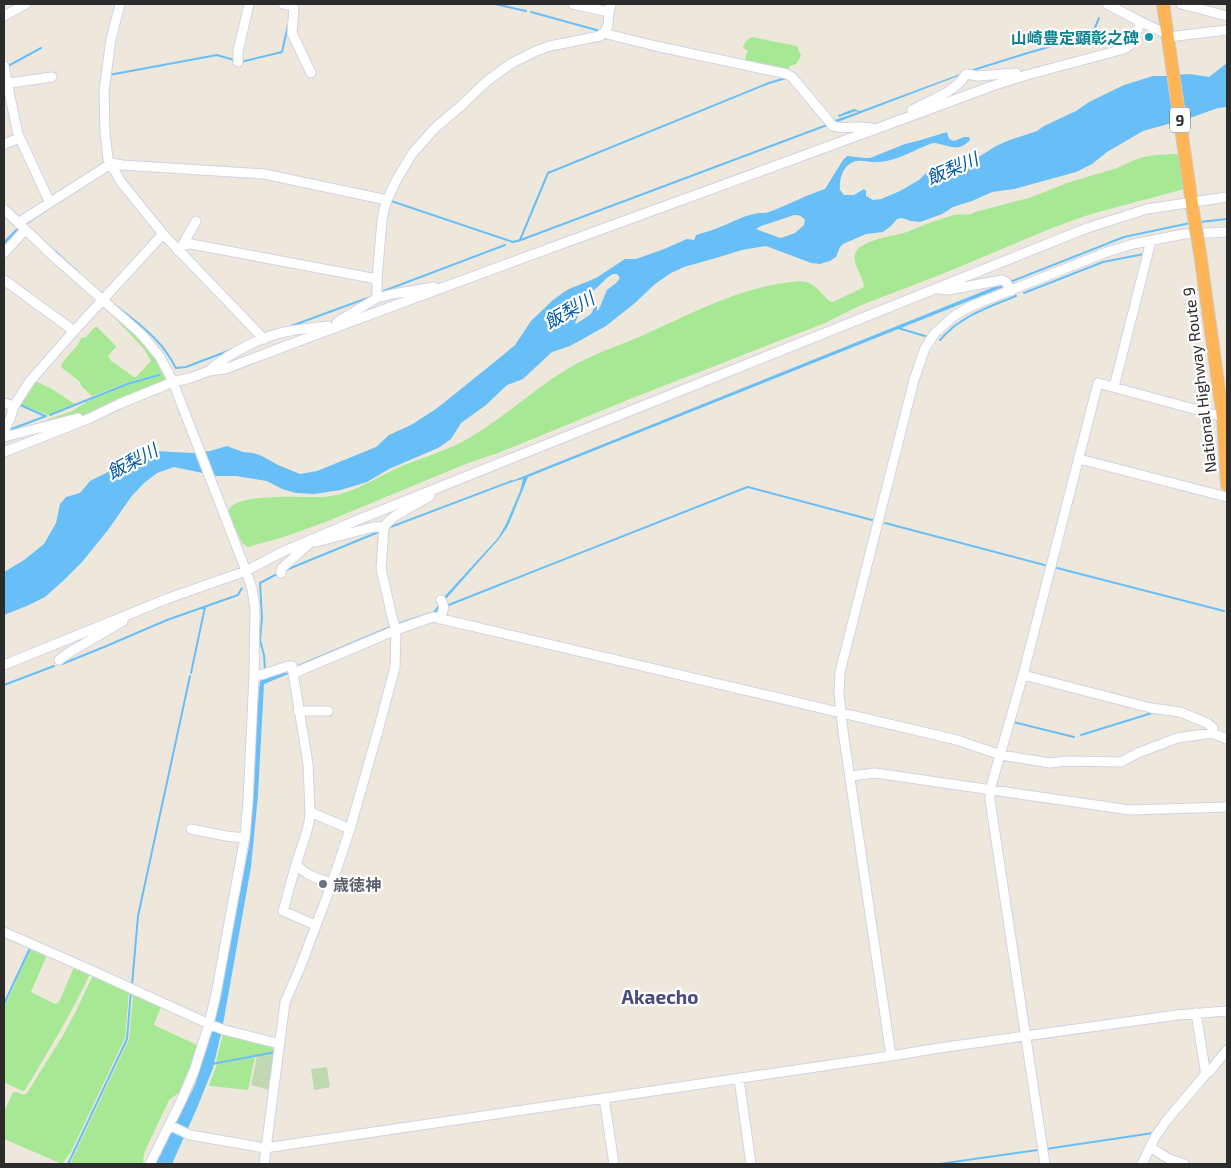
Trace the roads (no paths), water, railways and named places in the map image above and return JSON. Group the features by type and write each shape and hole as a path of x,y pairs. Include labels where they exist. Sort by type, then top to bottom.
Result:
{"highway":[{"name":"National Highway Route 9","path":"1163,4 1225,418 1227,485"}],"street":[{"path":"4,16 26,4"},
{"path":"120,4 110,39 104,91 107,152 121,182 163,234 180,248 264,339"},
{"path":"238,62 238,50 249,4"},
{"path":"283,4 294,8 292,33 311,73"},
{"path":"377,298 382,220 387,200 396,179 412,154 435,128 487,81 512,63 536,51 567,42 595,37 603,33 608,25 610,8 573,4"},
{"path":"1107,4 1168,38 1227,30"},
{"path":"1181,4 1227,16"},
{"path":"4,452 98,415 119,404 174,386 209,371 225,368 992,86 1124,49 1130,44 1141,22"},
{"path":"603,33 787,74 792,77 831,125 874,130"},
{"path":"4,66 7,80 10,83"},
{"path":"909,116 911,111 957,85 966,74 978,76 1017,73 1023,76"},
{"path":"10,83 52,77"},
{"path":"25,81 34,88"},
{"path":"10,83 8,87 17,131 50,203"},
{"path":"4,144 20,138"},
{"path":"4,253 21,226 50,203 112,163 264,174 387,200"},
{"path":"4,665 245,569 438,488 1095,225 1147,209 1192,204 1227,197"},
{"path":"4,209 147,341 160,358 174,386 252,588 255,608 254,676 248,802 244,838 218,986 210,1025 194,1071 171,1125 150,1164"},
{"path":"180,248 196,221"},
{"path":"891,1056 843,731 839,682 841,662 905,412 925,348 935,333 954,316 971,306 1107,252 1126,246 1184,234 1227,232"},
{"path":"5,433 14,406 30,381 163,234"},
{"path":"1114,387 1151,241"},
{"path":"180,248 186,244 191,244 377,279"},
{"path":"4,280 74,331"},
{"path":"937,288 939,290 948,290 1002,280 1006,282 1011,291"},
{"path":"335,327 337,322 377,298 435,286 442,288"},
{"path":"209,371 246,346 283,332 328,326 335,327"},
{"path":"1045,1164 990,800 994,773 1001,755 1023,675 1098,383 1225,418"},
{"path":"4,403 14,406"},
{"path":"5,433 98,415"},
{"path":"1079,459 1227,497"},
{"path":"264,1164 285,1002 332,883 350,829 377,737 394,667 395,627 381,573 384,527 395,516 436,492 438,488"},
{"path":"282,572 282,568 308,542 372,527 384,527"},
{"path":"439,618 443,604"},
{"path":"59,660 136,614 137,611"},
{"path":"293,670 395,627 429,618 439,618 957,740 1001,755 1044,763 1066,761 1116,762 1177,738 1212,733 1227,739"},
{"path":"254,676 288,666 293,670 298,711 308,764 310,812 306,834 283,912 316,925"},
{"path":"1023,675 1151,708 1174,710 1207,723 1213,728 1212,733"},
{"path":"298,711 328,710"},
{"path":"850,776 875,773 1130,810 1227,808"},
{"path":"310,812 350,829"},
{"path":"191,829 244,838"},
{"path":"296,864 308,875 332,883"},
{"path":"4,932 210,1025 280,1044"},
{"path":"171,1125 190,1135 265,1148 1026,1036 1177,1015 1227,1011"},
{"path":"1196,1014 1205,1074"},
{"path":"1142,1164 1155,1137 1167,1120 1227,1050"},
{"path":"739,1079 752,1164"},
{"path":"604,1098 614,1164"},
{"path":"1150,1147 1169,1159 1184,1164"}],"water":[{"path":"1227,63 1227,107 1218,108 1181,121 1174,75 1190,74 1209,77"},
{"path":"960,74 835,123 832,121 858,112 839,117 838,115 843,113 854,109 860,111"},
{"name":"飯梨川","path":"1153,76 1173,76 1179,121 1143,131 1107,152 1092,164 1076,172 1014,189 992,192 920,222 902,218 897,219 883,232 866,234 843,244 836,257 820,264 811,263 766,246 742,250 684,267 655,284 606,326 570,346 552,352 523,379 507,385 486,405 461,423 451,439 438,448 389,469 367,482 341,490 314,494 296,493 282,489 267,481 236,476 217,476 174,467 157,473 131,497 108,530 82,562 64,580 45,597 4,615 4,572 24,560 44,544 56,523 60,504 66,497 80,493 90,481 142,452 193,453 227,446 262,456 300,474 317,471 376,447 389,435 411,425 436,409 515,345 531,321 553,300 569,289 596,278 625,259 636,259 687,239 694,240 696,235 756,213 769,212 825,189 847,156 870,158 905,144 947,132 949,139 954,141 969,137 970,140 961,147 933,143 885,161 857,161 848,165 843,171 840,183 840,190 844,195 854,195 864,189 866,196 873,200 881,199 919,180 929,170 940,164 968,161 977,158 1007,141 1037,131 1124,85","holes":["794,215 800,216 805,220 804,225 795,233 780,238 756,229","613,274 617,274 620,278 607,290 599,309 597,311 597,306 595,306 591,314 576,324 578,303"]},
{"path":"109,167 110,169 29,223 4,248 4,241 22,223"},
{"path":"1004,283 1006,286 528,477 508,526 499,539 445,600 443,609 435,614 264,684 258,795 251,867 222,1030 213,1068 172,1164 155,1164 195,1085 215,1019 250,841 254,741 260,681 397,623 434,611 444,597 498,538 506,524 523,479 504,484"}],"waterway":[{"path":"495,4 526,11"},
{"path":"531,12 600,31"},
{"path":"970,71 1088,36 1094,30 1099,18"},
{"path":"241,62 282,52 288,25"},
{"path":"8,66 41,48"},
{"path":"109,75 217,55 234,60"},
{"path":"391,201 513,242 520,240 548,173 769,83 786,78"},
{"path":"518,241 827,125"},
{"path":"1200,222 1227,219"},
{"path":"1010,282 1124,237 1190,223"},
{"path":"47,244 79,273"},
{"path":"381,292 505,245"},
{"path":"1024,293 1103,262 1144,254"},
{"path":"291,326 373,296"},
{"path":"940,340 966,318 985,308 1016,296"},
{"path":"112,303 153,337 166,351 176,368 186,367 233,349"},
{"path":"898,328 925,336"},
{"path":"50,415 127,384 159,375"},
{"path":"18,404 45,416"},
{"path":"9,430 46,416"},
{"path":"388,528 512,481"},
{"path":"446,606 748,487 872,520"},
{"path":"885,523 1048,566"},
{"path":"286,570 381,531"},
{"path":"1057,568 1224,611"},
{"path":"265,671 264,655 260,640 262,618 260,583 277,574"},
{"path":"62,664 167,620 238,595 242,588"},
{"path":"191,673 205,607"},
{"path":"4,685 54,666"},
{"path":"132,985 138,916 190,676"},
{"path":"1081,735 1157,713"},
{"path":"1013,722 1074,737"},
{"path":"4,1004 30,948"},
{"path":"68,1164 127,1039 131,991"},
{"path":"212,1064 276,1052"},
{"path":"1046,1149 1153,1133"},
{"path":"939,1164 1038,1150"}],"place":[{"name":"山崎豊定顕彰之碑","path":"1149,37"},
{"name":"歳徳神","path":"323,884"}],"district":[{"name":"Akaecho","path":"660,996"}]}
